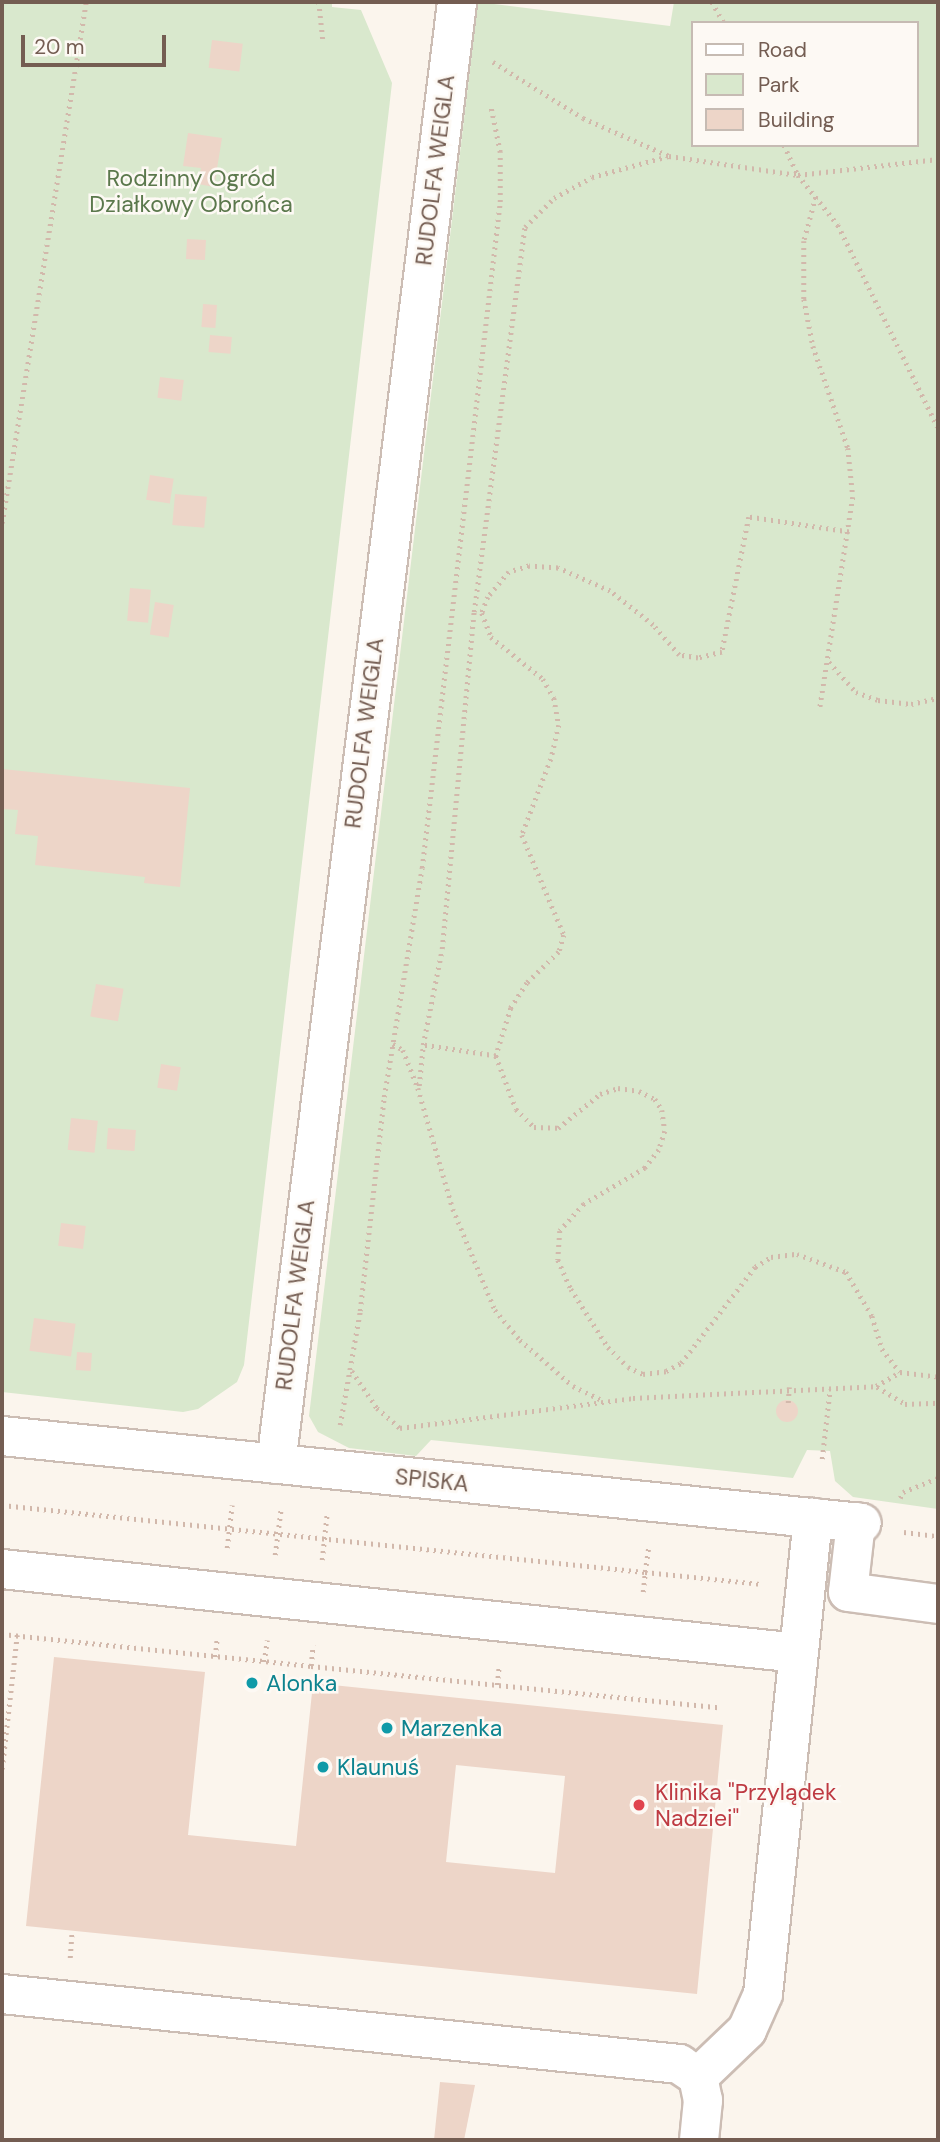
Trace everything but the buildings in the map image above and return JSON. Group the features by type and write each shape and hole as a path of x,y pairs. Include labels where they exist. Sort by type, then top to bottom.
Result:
{"street":[{"name":"RUDOLFA WEIGLA","path":"276,1464 457,2"},
{"name":"SPISKA","path":"2,1436 871,1525"},
{"path":"698,2077 747,2029 763,1994 813,1518"},
{"path":"871,1525 848,1592 938,1604"},
{"path":"2,1569 797,1653"},
{"path":"2,1994 679,2064 698,2077 703,2100 699,2140"}],"path":[{"path":"2,523 86,2"},
{"path":"319,2 323,40"},
{"path":"712,2 723,21"},
{"path":"482,58 583,118 668,156 798,175 938,159"},
{"path":"332,1471 352,1370 393,1044 422,868 500,202 500,152 489,98"},
{"path":"785,147 798,175 838,225 938,427"},
{"path":"418,1088 423,1045 442,949 474,612 525,227 554,198 592,177 668,156"},
{"path":"816,197 804,241 804,299 813,346 848,447 853,497 820,708"},
{"path":"849,532 750,517 722,652 698,658 679,654 653,625 610,591 558,568 528,566 509,572 488,597 482,612 491,637 543,679 554,698 559,725 522,835 531,865 564,934 559,952 527,983 511,1008 496,1056 516,1109 534,1126 558,1128 600,1094 618,1088 639,1091 655,1099 662,1110 665,1131 659,1150 645,1168 584,1204 560,1231 558,1260 571,1289 608,1347 628,1367 643,1374 666,1371 681,1363 755,1267 771,1257 797,1254 846,1272 872,1316 882,1349 900,1372"},
{"path":"474,612 482,612"},
{"path":"828,661 856,692 878,700 911,704 938,698"},
{"path":"393,1044 403,1050 418,1088 453,1209 495,1310 520,1340 573,1386 603,1401"},
{"path":"423,1045 496,1056"},
{"path":"352,1370 377,1408 408,1435"},
{"path":"400,1428 603,1401 789,1388 877,1387 900,1372 938,1377"},
{"path":"877,1387 905,1404 938,1403"},
{"path":"788,1403 789,1388"},
{"path":"822,1459 830,1389"},
{"path":"895,1505 903,1492 938,1478"},
{"path":"229,1529 233,1496"},
{"path":"2,1505 805,1587"},
{"path":"277,1534 281,1507"},
{"path":"324,1538 327,1513"},
{"path":"871,1525 938,1536"},
{"path":"638,1637 650,1534"},
{"path":"2,1634 264,1661"},
{"path":"2,1769 17,1635"},
{"path":"311,1666 718,1707"}],"green space":[{"name":"Rodzinny Ogród Działkowy Obrońca","path":"2,2 332,2 332,7 361,10 392,83 244,1365 237,1382 198,1409 183,1412 2,1392"},
{"path":"478,2 670,26 674,2 938,2 938,1509 853,1497 835,1481 830,1451 807,1450 793,1478 431,1440 416,1456 349,1448 318,1432 309,1416"}],"place":[{"name":"Alonka","path":"252,1683"},
{"name":"Marzenka","path":"387,1728"},
{"name":"Klaunuś","path":"323,1767"},
{"name":"Klinika \"Przylądek Nadziei\"","path":"639,1805"}]}
